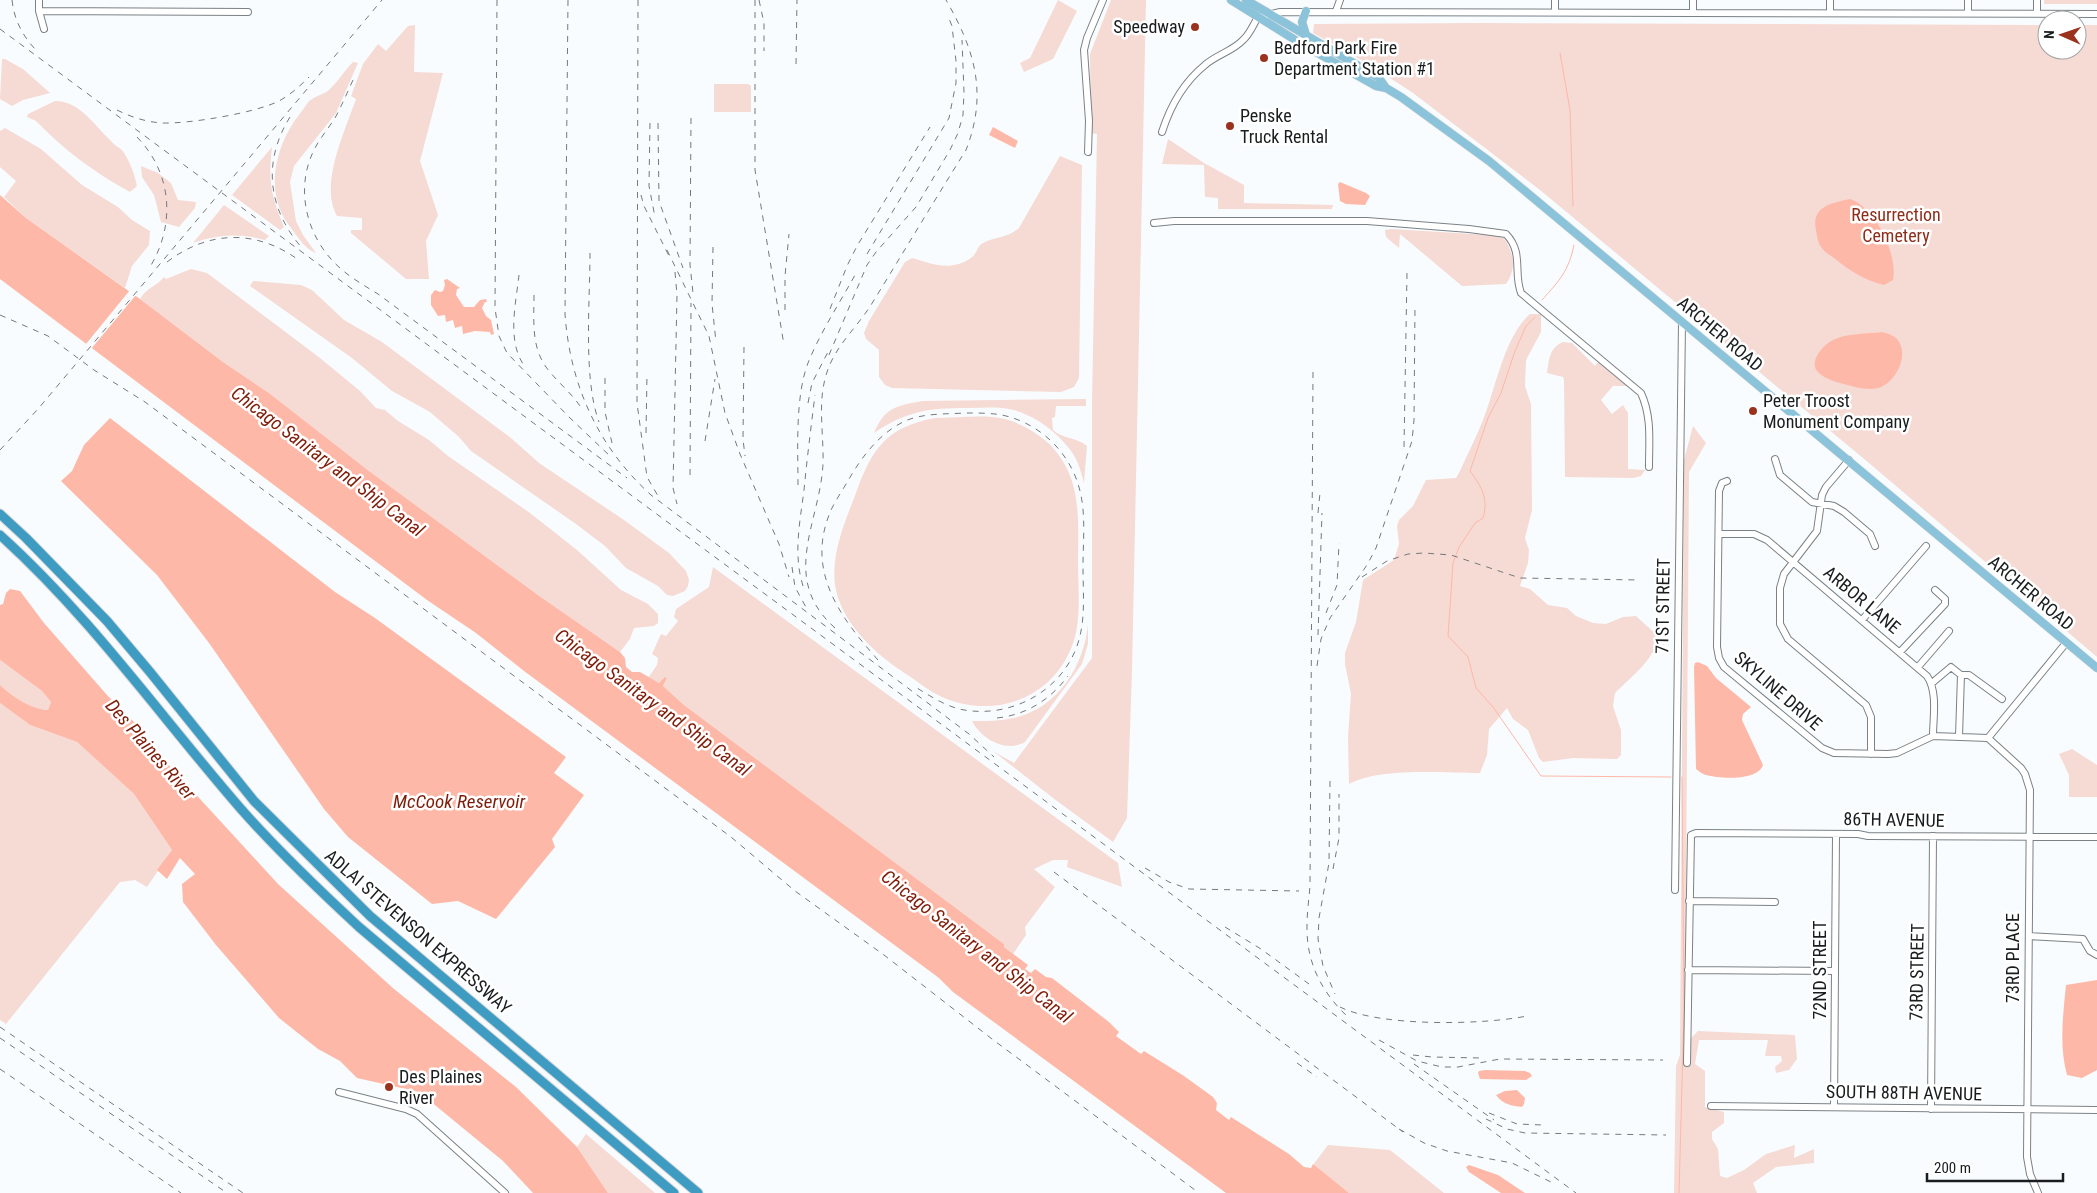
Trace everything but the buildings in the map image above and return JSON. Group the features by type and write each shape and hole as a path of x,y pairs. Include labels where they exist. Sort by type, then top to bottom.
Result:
{"highway":[{"name":"ADLAI STEVENSON EXPRESSWAY","path":"0,514 107,621 254,801 335,882 370,916 698,1193"},
{"name":"ADLAI STEVENSON EXPRESSWAY","path":"0,535 108,647 241,809 318,889 359,927 674,1193"}],"main road":[{"name":"ARCHER ROAD","path":"1231,0 1376,86 1386,88"},
{"name":"ARCHER ROAD","path":"1246,0 1379,78 1386,88 1452,132 1489,161 2097,668"},
{"path":"1306,11 1302,22 1306,35"}],"street":[{"path":"39,0 39,11 44,29"},
{"path":"1088,152 1089,121 1084,50 1103,0"},
{"path":"1336,11 1340,0"},
{"path":"1555,0 1555,12"},
{"path":"1693,0 1693,13"},
{"path":"1830,0 1830,13"},
{"path":"1968,0 1968,13"},
{"path":"39,11 248,12"},
{"path":"1162,132 1172,108 1188,82 1206,64 1243,40 1258,17 1280,12 2037,14"},
{"path":"1154,223 1174,221 1366,222 1469,229 1506,234 1516,249 1521,293 1641,393 1647,406 1650,421 1649,467"},
{"name":"71ST STREET","path":"1675,890 1682,322"},
{"path":"1775,460 1780,475 1812,502 1820,505 1834,506 1844,512 1870,534 1875,546"},
{"path":"1849,460 1826,487 1820,505 1817,531 1784,574 1780,588 1780,624 1782,631 1788,639 1866,706 1870,717 1871,754"},
{"name":"SKYLINE DRIVE","path":"1727,481 1722,483 1719,491 1718,647 1719,658 1722,664 1822,748 1834,753 1897,753 1933,736"},
{"name":"ARBOR LANE","path":"1719,534 1760,536 1918,667 1932,683"},
{"path":"1862,620 1926,546"},
{"path":"1900,652 1945,604 1945,599 1936,590"},
{"path":"1918,667 1950,631"},
{"path":"2002,699 1969,675 1961,675 1951,667 1932,683 1933,736 1988,738 2066,643"},
{"path":"1959,736 1961,675"},
{"name":"73RD PLACE","path":"1988,738 2025,774 2030,790 2026,1109 2028,1165 2038,1193"},
{"name":"86TH AVENUE","path":"1689,902 1691,835 1696,833 2097,837"},
{"name":"72ND STREET","path":"1834,1107 1836,834"},
{"name":"73RD STREET","path":"1931,1109 1933,836"},
{"path":"1687,1063 1689,902 1775,902"},
{"path":"2028,936 2083,939 2090,950 2097,954"},
{"path":"1688,970 1835,971"},
{"path":"339,1092 406,1109 417,1114 506,1193"},
{"name":"SOUTH 88TH AVENUE","path":"1711,1106 2097,1110"}],"green space":[{"path":"1058,0 1077,11 1053,59 1024,72 1020,63 1030,58"},
{"path":"1111,0 1146,0 1132,671 1127,818 1113,842 993,751 1014,763 1092,658 1092,404 1097,134 1091,133 1090,54"},
{"path":"2044,0 2097,0 2097,4 2044,4"},
{"name":"Resurrection Cemetery","path":"1314,24 2037,25 2037,60 2087,60 2087,25 2097,25 2097,657 1869,463 1540,190 1413,93 1370,65 1313,33"},
{"path":"415,25 414,72 443,73 420,161 438,215 426,241 429,279 406,279 351,233 351,230 362,230 362,218 337,216 332,203 331,189 332,174 340,142 356,99 351,96 363,64 378,44 386,51 408,26"},
{"path":"2,59 23,69 50,93 23,100 12,106 0,99"},
{"path":"353,62 358,63 336,113 294,166 290,182 296,221 316,253 300,241 280,210 276,196 276,166 286,136 309,101 329,90"},
{"path":"714,84 748,84 751,86 751,112 714,112"},
{"path":"55,101 64,102 79,109 122,150 131,167 137,186 130,192 104,177 69,151 36,121 27,117 28,114"},
{"path":"5,128 41,149 82,185 118,207 132,220 150,231 149,245 132,266 125,288 26,218 4,197 16,181 0,167 0,131"},
{"path":"1168,139 1204,163 1244,185 1244,203 1333,205 1332,209 1218,209 1218,198 1205,197 1204,165 1162,164"},
{"path":"272,147 270,169 273,197 284,227 280,230 232,195"},
{"path":"1060,156 1082,165 1079,378 1074,387 1061,392 892,388 885,385 879,377 879,350 866,339 864,333 869,321 905,262 912,258 941,266 956,265 971,258 983,243 1014,232 1019,228"},
{"path":"141,166 158,173 171,183 178,200 196,202 195,208 179,227 161,222 154,195 142,177"},
{"path":"224,205 269,236 265,240 247,236 220,236 193,243"},
{"path":"1385,230 1489,235 1504,238 1512,255 1512,272 1506,284 1462,286 1400,234 1399,248 1386,237"},
{"path":"191,269 207,273 320,358 360,391 376,408 385,410 398,421 429,440 448,456 530,513 577,550 621,590 648,604 658,614 658,623 654,626 634,628 630,639 620,652 538,595 369,471 269,393 223,362 140,299 145,292 164,277 166,279"},
{"path":"253,281 301,285 312,290 344,320 382,342 511,438 539,463 624,520 669,553 686,571 689,580 685,591 673,596 667,595 658,586 626,568 605,546 576,524 471,451 459,437 430,412 392,391 352,358 250,286"},
{"path":"1530,314 1541,314 1541,332 1526,360 1525,386 1531,404 1532,510 1525,538 1529,550 1528,563 1520,586 1530,589 1548,605 1567,608 1576,616 1593,623 1606,624 1623,617 1636,616 1659,637 1647,661 1615,693 1613,706 1621,730 1621,755 1617,759 1573,758 1543,762 1539,758 1528,730 1513,719 1507,708 1489,729 1487,755 1480,773 1395,773 1377,775 1349,784 1348,737 1351,694 1345,664 1345,653 1356,622 1363,580 1394,560 1399,544 1397,526 1399,520 1413,506 1426,480 1456,478 1483,420 1507,349 1521,323"},
{"path":"1563,342 1572,343 1595,366 1598,362 1627,386 1613,386 1601,400 1612,414 1623,405 1628,413 1628,469 1645,470 1641,476 1633,478 1565,477 1564,380 1563,377 1547,373 1552,351"},
{"path":"1086,399 1086,406 1056,406 1055,417 1052,418 1053,430 1087,446 1084,483 1076,458 1065,443 1041,422 1012,410 1002,408 954,408 929,410 908,415 874,433 882,418 892,409 922,401"},
{"path":"988,417 1005,419 1021,425 1041,437 1058,454 1067,468 1072,482 1078,513 1079,610 1076,633 1068,655 1058,671 1045,684 1014,702 978,706 960,703 933,692 894,666 871,647 852,625 844,612 835,585 835,561 840,538 862,477 875,452 893,434 905,427 935,418"},
{"path":"1693,426 1706,443 1689,472 1685,1036 1689,1040 1698,1031 1795,1035 1797,1059 1789,1070 1776,1073 1775,1067 1782,1061 1781,1056 1765,1056 1768,1040 1699,1040 1695,1064 1705,1071 1705,1107 1724,1112 1724,1123 1712,1132 1712,1139 1718,1149 1720,1176 1727,1178 1744,1170 1766,1154 1795,1145 1794,1158 1814,1149 1814,1163 1776,1167 1753,1183 1757,1193 1674,1193 1676,1066 1680,1055 1684,460"},
{"path":"713,567 1118,863 1122,887 1067,867 1068,860 1053,860 1034,869 1055,887 1025,927 1026,935 1013,954 1004,947 1004,944 684,705 663,686 667,678 665,677 660,683 648,678 657,665 658,658 652,654 661,634 666,636 678,621 674,617 676,609 709,587"},
{"path":"1088,624 1088,644 1082,664 1025,742 1018,745 1002,745 988,738 976,728 972,721 1014,718 1030,713 1056,695 1066,683 1081,655"},
{"path":"0,660 42,691 51,702 48,710 22,702 0,685"},
{"path":"0,703 30,725 77,742 134,794 172,850 147,887 135,880 120,882 6,1024 0,1020"},
{"path":"2072,749 2097,765 2097,797 2069,797 2069,775 2059,754"},
{"path":"586,1134 655,1193 608,1193 577,1147"},
{"path":"1328,1145 1390,1150 1444,1193 1349,1193 1313,1165"}],"water":[{"path":"993,127 1018,141 1015,148 989,135"},
{"path":"1340,182 1370,196 1365,205 1346,204 1340,201 1338,184"},
{"name":"Chicago Sanitary and Ship Canal","path":"0,195 26,218 140,299 223,362 269,393 369,471 538,595 620,652 625,658 626,667 632,672 640,672 659,683 665,677 667,678 663,686 684,705 1004,944 1004,947 1028,965 1025,969 1031,973 1035,969 1046,977 1052,978 1109,1022 1119,1032 1116,1036 1141,1054 1144,1051 1184,1076 1213,1097 1217,1103 1216,1110 1229,1120 1231,1117 1289,1154 1304,1167 1311,1168 1313,1164 1349,1193 1226,1193 953,992 939,978 524,671 476,633 427,600 0,279"},
{"path":"1850,199 1860,204 1868,212 1876,222 1888,246 1894,270 1893,280 1884,285 1864,278 1852,271 1826,252 1819,242 1815,222 1820,211 1824,207 1836,202"},
{"path":"447,279 460,288 457,289 456,295 464,307 474,307 480,300 486,299 487,302 485,302 482,308 486,316 491,320 494,334 475,331 463,334 462,326 455,328 453,320 446,322 445,315 438,316 431,305 431,295 435,290 443,291 444,280"},
{"path":"1882,332 1896,338 1902,351 1902,359 1896,374 1885,385 1874,389 1865,389 1827,379 1816,369 1815,364 1818,355 1833,340 1851,335"},
{"name":"McCook Reservoir","path":"110,418 335,592 375,618 566,757 554,773 584,795 552,839 555,847 496,919 458,901 432,904 348,837 324,809 209,643 157,575 61,481 72,471 84,445"},
{"path":"10,589 20,591 44,623 107,695 136,724 157,752 278,884 394,989 516,1087 577,1147 608,1193 533,1193 503,1161 419,1092 357,1078 340,1061 318,1049 279,1018 216,945 183,902 182,884 195,874 180,858 167,879 157,870 172,850 134,794 77,742 30,725 0,703 0,685 16,698 35,707 48,710 51,702 42,691 0,660 0,605 3,604 6,593"},
{"path":"1698,662 1707,666 1716,678 1751,707 1743,714 1742,720 1763,765 1754,774 1729,778 1705,775 1696,769 1694,667 1695,663"},
{"path":"2097,980 2097,1070 2082,1078 2067,1075 2062,1042 2066,985"},
{"path":"1479,1071 1525,1071 1532,1076 1526,1080 1480,1079"},
{"path":"1517,1090 1525,1098 1522,1107 1507,1104 1496,1095 1505,1091"},
{"path":"1469,1165 1498,1175 1525,1193 1501,1193 1469,1172 1466,1167"}],"pier":[{"path":"130,290 136,295 91,349 86,344"}],"waterway":[{"path":"1560,53 1570,110 1573,206"},
{"path":"1542,300 1563,275 1574,245"},
{"path":"1535,317 1526,326 1515,351 1501,393 1488,418 1470,471 1483,493 1485,511 1483,518 1475,523 1459,547 1453,563 1448,636 1468,657 1476,688 1493,707 1541,776 1671,777"},
{"path":"1679,1193 1684,1009 1682,777"}],"railway":[{"path":"12,0 20,28 27,40 37,51"},
{"path":"0,450 38,409 382,0"},
{"path":"497,0 495,308 499,336 507,353 611,457"},
{"path":"568,0 565,314 568,340 580,390 602,435 632,476 651,495 969,734 994,757"},
{"path":"638,0 637,403 647,477 658,496"},
{"path":"755,0 755,170 784,345"},
{"path":"759,0 764,23 764,51"},
{"path":"796,64 797,0"},
{"path":"835,628 818,609 809,590 806,570 807,549 823,464 822,398 824,386 827,373 836,353 871,305 966,150 973,130 977,91 975,73 964,37 946,0"},
{"path":"867,254 949,118 956,83 956,61 952,26 948,16"},
{"path":"0,29 1576,1193"},
{"path":"829,355 867,265 876,252 916,207 958,133 963,115 964,92 962,40"},
{"path":"117,110 139,119 162,123 188,122 222,117 254,110 279,101 309,77"},
{"path":"353,80 335,118 314,150 308,165 305,181 307,213 319,243 340,268 358,282 378,294 627,478"},
{"path":"290,117 275,151 273,185 282,217 302,248"},
{"path":"691,118 690,265 693,293"},
{"path":"650,123 649,186 655,217"},
{"path":"658,123 659,201 683,268"},
{"path":"830,309 857,246 930,127"},
{"path":"137,137 149,151 157,166 166,199 167,216 164,234 150,267"},
{"path":"641,195 644,206 669,256"},
{"path":"785,310 785,276 789,234"},
{"path":"167,262 183,251 199,244 233,237 267,243 300,261"},
{"path":"713,247 712,304 716,342"},
{"path":"667,250 709,336 725,413 740,454 779,544 789,577"},
{"path":"590,253 589,362 594,404 599,422"},
{"path":"675,272 677,295 673,488 677,504"},
{"path":"1404,447 1407,273"},
{"path":"519,275 514,332 518,354 523,364"},
{"path":"798,485 798,423 804,377 818,341 855,275"},
{"path":"534,295 534,332 541,359 582,409"},
{"path":"690,475 691,303"},
{"path":"1317,666 1321,639 1330,618 1367,565 1376,548 1412,441 1414,420 1415,305"},
{"path":"0,315 48,336 94,370 145,402 731,837 795,891 884,955 992,1039 1199,1193"},
{"path":"744,347 743,439 745,456"},
{"path":"808,403 812,383 830,348"},
{"path":"1313,372 1310,886 1307,939 1313,965 1324,988 1349,1018"},
{"path":"646,433 647,375"},
{"path":"605,378 605,412 612,443"},
{"path":"705,441 715,379"},
{"path":"803,586 798,562 798,538 815,395"},
{"path":"878,660 850,626 839,609 824,571 822,551 824,530 832,508 860,462 880,438 896,426 912,418 928,415 998,414 1016,419 1041,433 1052,442 1069,464 1076,477 1082,500 1084,529 1083,607 1081,631 1075,651 1065,668 1052,683 1036,696 999,710 959,709 943,703 917,688"},
{"path":"1318,513 1320,493"},
{"path":"1318,635 1322,513"},
{"path":"1326,613 1337,585 1339,543"},
{"path":"1362,577 1387,561 1408,554 1424,553 1451,555 1520,578 1640,580"},
{"path":"792,567 795,587 808,611"},
{"path":"997,718 1018,714 1037,705 1061,685 1068,676"},
{"path":"1330,781 1329,863 1319,918 1318,939 1323,966 1335,994"},
{"path":"1333,869 1339,838 1339,794"},
{"path":"1145,868 1169,882 1189,889 1299,891"},
{"path":"1054,872 1403,1132"},
{"path":"1225,927 1261,949 1309,984"},
{"path":"1340,1007 1380,1018 1405,1021 1485,1021 1527,1016"},
{"path":"0,1027 243,1193"},
{"path":"0,1038 227,1193"},
{"path":"1379,1040 1417,1061 1442,1067 1458,1067 1500,1059 1663,1060"},
{"path":"1413,1055 1481,1058"},
{"path":"1297,1063 1317,1077"},
{"path":"1414,1064 1494,1120"},
{"path":"0,1069 181,1193"},
{"path":"1489,1113 1517,1124 1543,1125"},
{"path":"1486,1119 1507,1129 1525,1133 1666,1135"},
{"path":"1399,1129 1424,1143 1447,1151 1512,1163 1553,1183"}],"place":[{"name":"Speedway","path":"1195,27"},
{"name":"Bedford Park Fire Department Station #1","path":"1264,58"},
{"name":"Penske Truck Rental","path":"1230,126"},
{"name":"Peter Troost Monument Company","path":"1753,411"},
{"name":"Des Plaines River","path":"389,1087"}]}
